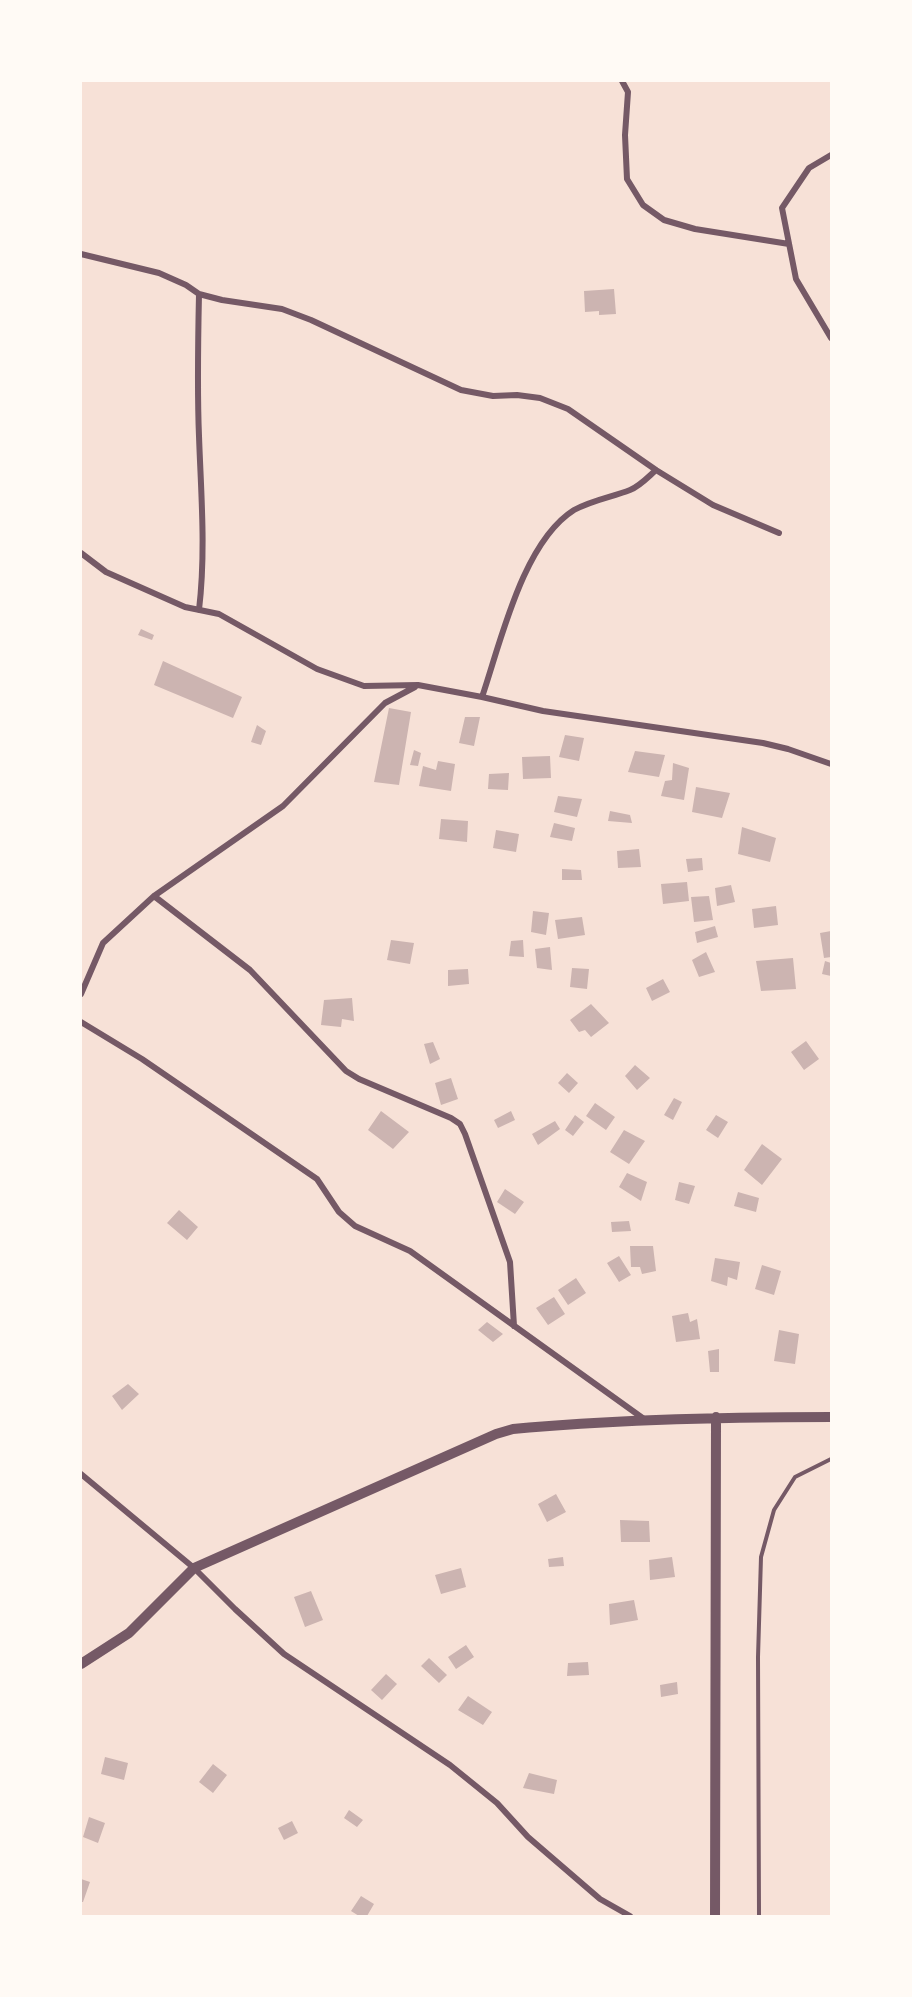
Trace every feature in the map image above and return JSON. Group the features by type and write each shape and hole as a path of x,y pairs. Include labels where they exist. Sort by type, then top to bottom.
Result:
{"street":[{"path":"622,81 628,92 625,135 627,179 644,205 664,220 695,229 789,244"},
{"path":"831,155 809,168 782,208 796,279 831,338"},
{"path":"81,254 159,273 186,285 199,294 222,300 282,309 312,320 461,390 493,396 518,395 540,398 568,409 656,470 713,505 779,533"},
{"path":"199,294 199,434 204,526 203,579 199,610"},
{"path":"482,697 524,573 552,529 574,510 602,498 633,489 656,470"},
{"path":"81,553 106,572 185,607 219,614 317,669 364,686 418,685 553,713 769,744 831,764"},
{"path":"81,994 103,943 154,896 283,806 385,703 418,685"},
{"path":"154,896 250,970 346,1071 460,1124 510,1262 514,1326"},
{"path":"81,1022 142,1059 317,1179 339,1212 355,1226 410,1251 644,1419"},
{"path":"715,1916 716,1417"},
{"path":"81,1664 129,1633 195,1568 496,1434 513,1429 644,1419 831,1418"},
{"path":"81,1474 195,1568 284,1654 450,1765 497,1803 528,1838 600,1899 630,1916"}],"lane":[{"path":"759,1916 758,1657 761,1557 774,1510 795,1477 831,1459"}],"building":[{"path":"614,289 616,314 599,315 599,311 585,312 584,291"},
{"path":"141,629 154,635 152,640 138,635"},
{"path":"163,661 242,697 233,718 154,685"},
{"path":"389,708 411,712 399,785 374,782"},
{"path":"465,717 480,717 474,746 459,743"},
{"path":"257,725 266,731 261,745 251,742"},
{"path":"565,735 584,738 579,761 559,757"},
{"path":"414,750 421,753 418,766 410,765"},
{"path":"635,751 665,755 659,777 628,772"},
{"path":"550,756 551,778 523,779 522,757"},
{"path":"438,761 455,764 451,791 419,786 423,766 436,770"},
{"path":"673,763 689,768 684,800 661,796 665,781 672,780"},
{"path":"509,773 508,790 488,789 489,774"},
{"path":"696,787 730,793 722,818 692,812"},
{"path":"558,796 582,799 577,817 554,812"},
{"path":"610,811 630,815 632,823 608,821"},
{"path":"441,819 468,821 467,842 439,839"},
{"path":"554,823 575,828 572,841 550,837"},
{"path":"742,827 776,838 770,862 738,854"},
{"path":"496,830 519,834 516,852 493,848"},
{"path":"639,849 641,867 618,868 617,851"},
{"path":"702,858 703,870 688,872 686,859"},
{"path":"562,869 581,870 582,880 562,880"},
{"path":"687,882 689,901 663,904 661,884"},
{"path":"731,885 735,902 717,906 715,888"},
{"path":"709,896 713,920 694,922 691,897"},
{"path":"776,906 778,925 754,928 752,909"},
{"path":"533,911 549,913 546,935 531,932"},
{"path":"582,917 585,935 558,939 555,920"},
{"path":"715,926 718,937 697,943 695,932"},
{"path":"831,931 831,957 824,958 820,933"},
{"path":"391,940 414,943 410,964 387,960"},
{"path":"523,940 524,957 509,956 511,941"},
{"path":"550,947 552,970 537,968 535,949"},
{"path":"706,952 715,972 699,977 692,960"},
{"path":"793,958 796,989 761,991 756,961"},
{"path":"825,961 831,963 831,976 822,974"},
{"path":"572,968 589,969 587,989 570,987"},
{"path":"468,969 469,984 448,986 448,970"},
{"path":"663,979 670,992 652,1001 646,988"},
{"path":"352,998 354,1021 342,1019 341,1027 321,1025 324,1000"},
{"path":"591,1004 609,1023 591,1037 585,1030 579,1032 570,1020"},
{"path":"806,1041 819,1059 804,1070 791,1052"},
{"path":"433,1042 440,1059 430,1064 424,1044"},
{"path":"635,1065 650,1078 637,1090 625,1076"},
{"path":"567,1073 578,1083 569,1093 558,1083"},
{"path":"451,1078 458,1099 441,1105 435,1083"},
{"path":"674,1098 682,1102 673,1120 664,1115"},
{"path":"595,1103 615,1117 606,1130 586,1116"},
{"path":"381,1111 409,1132 393,1149 368,1130"},
{"path":"511,1111 515,1120 498,1128 494,1120"},
{"path":"575,1115 584,1122 573,1136 565,1130"},
{"path":"716,1115 728,1122 718,1138 706,1130"},
{"path":"555,1121 560,1129 538,1145 532,1134"},
{"path":"624,1130 645,1141 629,1164 610,1152"},
{"path":"762,1144 782,1159 762,1185 744,1170"},
{"path":"627,1173 647,1182 641,1201 619,1187"},
{"path":"679,1182 695,1186 689,1204 675,1200"},
{"path":"505,1189 524,1202 515,1214 497,1202"},
{"path":"738,1192 759,1198 756,1212 734,1206"},
{"path":"179,1210 198,1227 187,1240 167,1223"},
{"path":"629,1221 631,1231 612,1232 611,1222"},
{"path":"630,1246 653,1246 656,1271 642,1274 640,1267 631,1267"},
{"path":"619,1256 631,1275 619,1282 607,1263"},
{"path":"715,1258 740,1262 737,1280 728,1277 727,1286 711,1281"},
{"path":"762,1265 781,1271 774,1295 755,1289"},
{"path":"576,1278 586,1293 568,1305 558,1290"},
{"path":"554,1297 565,1314 548,1325 536,1308"},
{"path":"688,1313 690,1322 697,1319 700,1339 676,1342 672,1316"},
{"path":"487,1322 503,1334 493,1342 478,1330"},
{"path":"779,1330 799,1334 795,1364 774,1361"},
{"path":"719,1349 719,1372 710,1372 708,1351"},
{"path":"128,1384 139,1394 122,1410 112,1396"},
{"path":"556,1494 566,1512 547,1522 538,1504"},
{"path":"620,1520 649,1521 650,1542 621,1542"},
{"path":"563,1557 564,1566 549,1567 548,1559"},
{"path":"672,1557 675,1577 650,1580 649,1560"},
{"path":"461,1568 466,1587 441,1594 435,1575"},
{"path":"311,1591 323,1620 305,1627 294,1597"},
{"path":"634,1600 638,1620 610,1625 609,1604"},
{"path":"466,1645 474,1657 456,1669 448,1657"},
{"path":"429,1658 447,1675 439,1683 421,1666"},
{"path":"588,1662 589,1675 567,1676 568,1663"},
{"path":"386,1674 397,1684 382,1700 371,1690"},
{"path":"677,1682 678,1694 661,1697 660,1685"},
{"path":"468,1696 492,1712 483,1725 458,1710"},
{"path":"105,1757 128,1763 124,1780 101,1774"},
{"path":"213,1764 227,1775 213,1793 199,1782"},
{"path":"529,1773 557,1780 554,1794 523,1788"},
{"path":"349,1810 363,1820 357,1827 344,1818"},
{"path":"89,1817 105,1823 98,1843 83,1837"},
{"path":"292,1821 298,1833 284,1840 278,1828"},
{"path":"81,1879 90,1882 83,1902 81,1902"},
{"path":"361,1896 374,1904 367,1916 359,1916 351,1911"}]}
